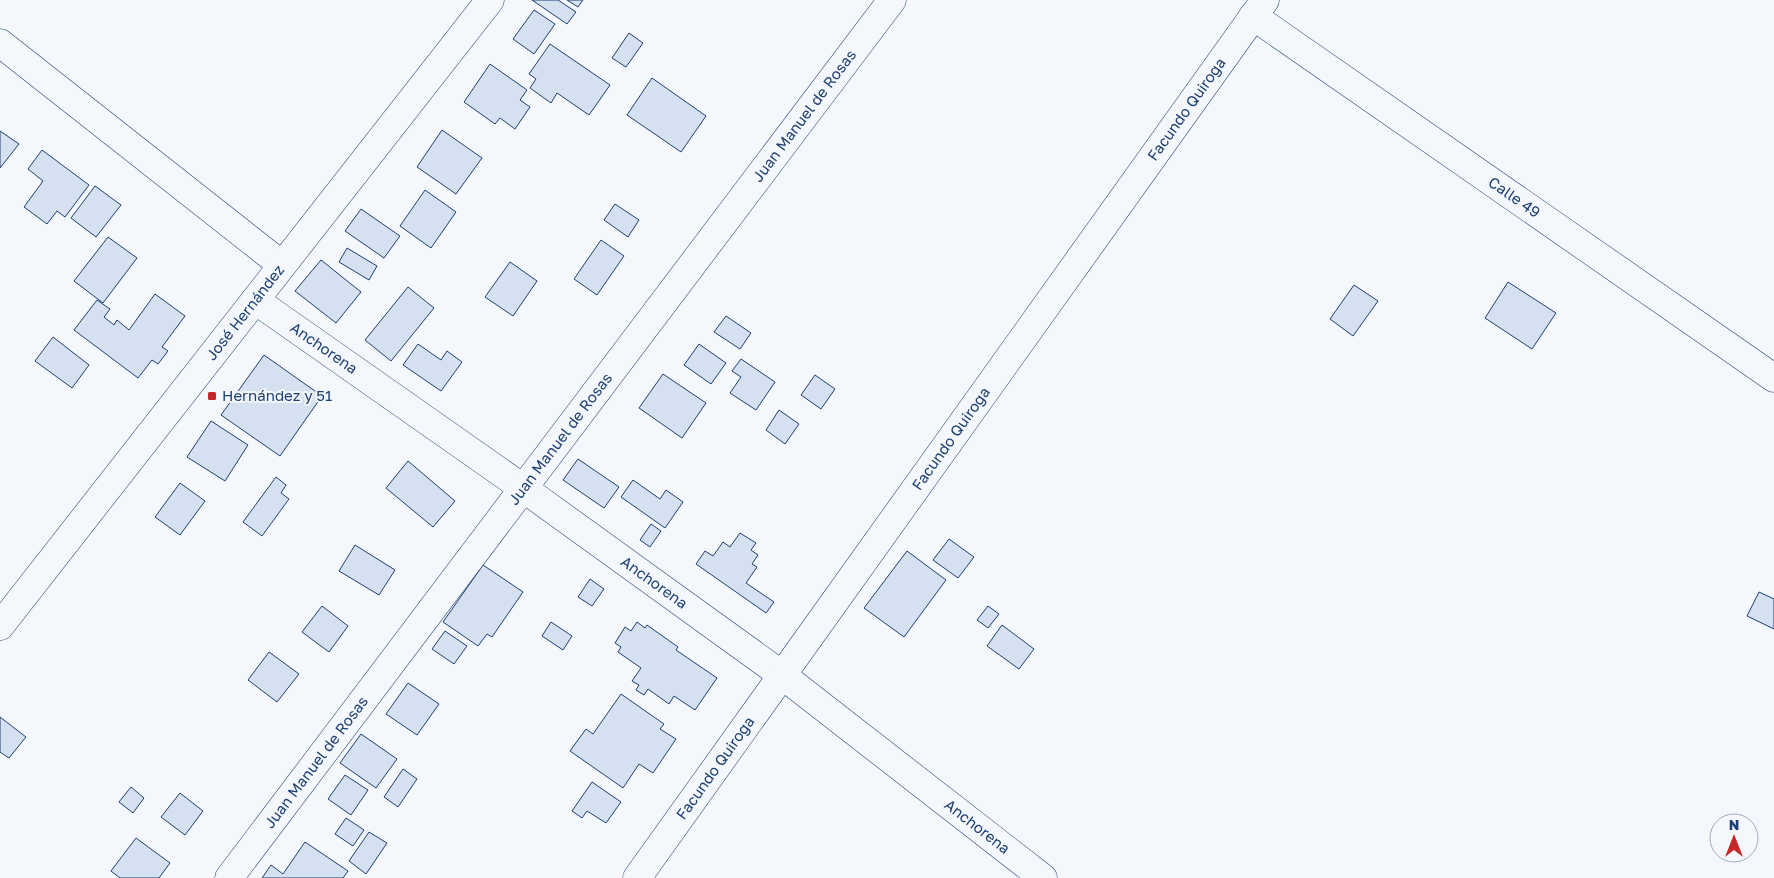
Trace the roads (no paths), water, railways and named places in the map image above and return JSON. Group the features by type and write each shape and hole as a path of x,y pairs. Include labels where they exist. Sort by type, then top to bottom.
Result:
{"street":[{"name":"José Hernández","path":"0,626 490,0"},
{"name":"Juan Manuel de Rosas","path":"229,878 892,0"},
{"name":"Calle 49","path":"1259,8 1774,378"},
{"name":"Facundo Quiroga","path":"637,878 1259,8"},
{"path":"0,43 282,265"},
{"name":"Anchorena","path":"255,300 522,488 782,675 1043,878"}],"place":[{"name":"Hernández y 51","path":"212,396"}]}
